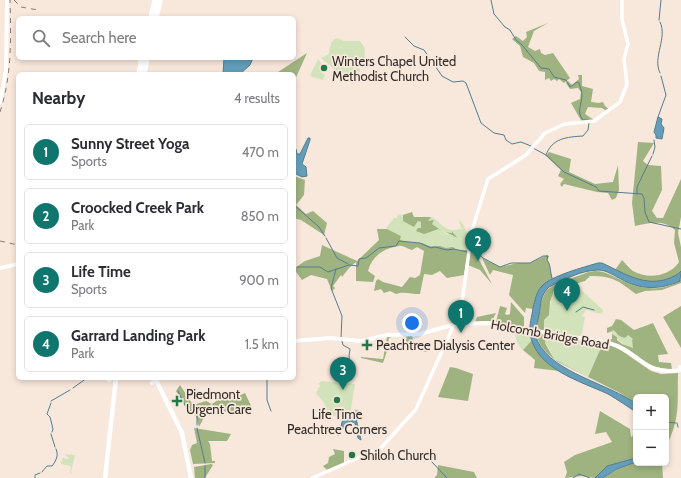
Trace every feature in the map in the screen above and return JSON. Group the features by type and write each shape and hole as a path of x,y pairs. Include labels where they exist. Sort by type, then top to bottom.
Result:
{"highway":[{"path":"154,16 158,0"},
{"path":"142,72 145,60"},
{"path":"104,478 110,450 113,380"},
{"path":"104,478 113,380"},
{"path":"152,384 158,380"},
{"path":"158,380 187,440 192,478"},
{"path":"158,380 187,440"},
{"path":"175,414 185,443 192,478"}],"main road":[{"path":"0,103 6,70 7,0"},
{"path":"312,478 381,448 416,409 462,304 474,220 489,178 526,155 547,132 565,124 586,123 597,119 618,103 628,84 624,57 628,44 622,19 622,0"},
{"path":"0,268 16,264"},
{"name":"Holcomb Bridge Road","path":"453,326 460,324 494,323 609,343 626,350 651,369 660,372 675,371 680,368"},
{"path":"296,341 330,338 361,341 388,335 416,334 453,326"},
{"path":"675,371 681,374"}],"green space":[{"path":"548,23 534,31 528,47 535,51 540,49 541,53 545,55 553,53 570,78 564,83 559,79 557,81 554,79 551,81 549,78 545,80 545,72 539,71 534,63 523,57 520,46 512,39 516,36 523,41 527,37 526,32"},
{"path":"337,38 344,41 360,41 364,46 365,59 354,66 360,69 358,77 338,72 321,58 329,54 332,42"},
{"path":"307,53 296,78 296,72 278,72"},
{"path":"318,59 323,66 320,72 325,75 323,80 310,76"},
{"path":"578,75 582,75 582,86 593,89 591,102 603,102 609,109 606,111 602,108 588,107 585,114 594,120 582,122 571,103 580,99 581,92 578,88 570,89 566,83 568,81 572,85 579,79"},
{"path":"638,142 654,143 643,161 648,165 661,166 662,190 652,211 657,218 663,218 681,179 681,217 678,233 681,247 681,271 675,277 658,282 639,280 615,270 622,260 633,271 639,274 652,276 670,271 679,262 674,243 675,230 666,224 661,223 635,226 632,203"},
{"path":"549,152 571,159 569,172 595,184 613,182 618,165 619,190 616,198 612,200 608,193 597,192 564,184 562,187 560,184 564,179 558,176 561,170 546,156"},
{"path":"296,177 305,180 304,195 296,205"},
{"path":"296,205 306,214 313,211 327,223 324,235 301,220 296,219"},
{"path":"412,212 414,217 431,217 428,221 434,220 432,224 440,230 424,234 416,231 418,228 421,228 421,222 418,221 414,227 403,221 403,215"},
{"path":"398,214 403,215 403,221 416,225 418,221 421,222 421,228 430,232 439,229 428,220 431,217 446,228 452,230 462,229 459,222 461,221 470,238 468,252 400,240 401,236 386,228 394,218 397,218","holes":["440,230 458,237 447,234"]},
{"path":"377,229 387,229 401,236 400,240 413,243 422,243 430,246 440,246 446,248 453,247 456,250 467,250 468,252 464,275 447,278 440,271 432,275 424,274 420,294 396,294 390,291 384,293 381,289 374,291 376,281 378,279 383,282 402,287 410,277 415,278 420,275 424,251 417,247 412,250 400,246 384,251 372,261 368,271 375,276 373,282 356,281 356,262 342,277 341,275 333,286 335,288 332,291 327,279 311,275 302,280 296,272 296,267 305,261 320,256 322,245 357,261 379,240"},
{"path":"441,230 452,233 453,231 458,238"},
{"path":"470,252 475,252 492,284 480,270 468,265"},
{"path":"547,255 549,256 547,260 553,279 544,285 539,291 535,299 533,309 526,308 525,313 509,295 513,275 493,270 490,275 482,258 500,267 518,263 530,263"},
{"path":"595,271 605,273 644,288 659,288 674,284 681,280 681,283 662,290 645,291 636,294 610,278 590,276 585,281 554,290 550,302 549,315 544,320 544,333 564,337 564,340 545,337 545,343 554,359 588,377 552,358 540,345 538,337 539,314 545,293 548,289 588,272"},
{"path":"578,287 603,310 602,314 586,310 582,316 585,317 580,336 544,333 544,320 549,315 552,295 561,289"},
{"path":"511,302 524,317 524,328 496,322 500,306 507,308 505,314 510,314"},
{"path":"681,306 681,348 663,317"},
{"path":"496,313 492,321 475,322 477,317"},
{"path":"616,319 621,320 634,330 653,323 668,354 658,355 659,362 671,363 672,370 649,366 626,348 606,340 612,339 612,334 617,337 617,340 622,344 633,348 633,339 628,335 625,338 622,337 612,329 613,331 607,333 607,328 612,326"},
{"path":"612,328 616,334 625,338 628,334 633,339 633,348 630,349 617,339 617,337 612,334"},
{"path":"516,329 530,332 532,340 523,350 516,340"},
{"path":"394,336 389,338 388,343 401,346 391,345 388,348 383,363 361,358 383,359 387,337"},
{"path":"407,336 412,336 414,343 422,349 429,350 426,352 405,346"},
{"path":"545,337 563,340 564,337 603,343 588,377 554,359 545,343"},
{"path":"532,340 538,352 559,371 534,368 535,360 523,350"},
{"path":"603,343 615,346 651,371 661,374 678,373 678,402 676,418 669,440 669,394 633,394 633,402 620,393 588,377"},
{"path":"450,367 473,374 468,401 438,397"},
{"name":"Life Time Peachtree Corners","path":"322,381 355,384 350,415 343,418 327,414 324,403 316,393 320,385 318,384"},
{"path":"180,385 193,405 206,401 212,404 220,399 245,393 253,410 240,414 231,414 211,404 199,427 196,416 186,408 176,391"},
{"path":"600,411 630,429 631,437 633,435 633,459 607,466 595,478 582,476 565,478 567,472 564,462 575,455 612,442 606,432 595,434"},
{"path":"194,428 231,434 227,441 208,441 210,444 212,461 215,461 215,463 193,464 190,450 192,445 197,443"},
{"path":"333,449 344,451 344,464 327,470 323,466 328,463 329,457 335,454"},
{"path":"65,454 75,455 71,472 73,474 70,473 71,466 61,464 63,458 69,459"},
{"path":"633,463 633,466 662,466 663,478 604,478 618,469"},
{"path":"211,464 213,465 205,478 195,478 194,467"},
{"path":"438,465 474,472 477,478 434,478 437,475"}],"water":[{"path":"224,60 252,60 250,65 242,72 223,72"},
{"path":"658,117 662,119 661,124 664,128 662,139 656,138 654,132"},
{"path":"308,138 310,138 302,164 306,167 307,176 302,177 296,174 296,149 297,154 300,154"},
{"path":"602,263 635,278 652,281 661,281 670,278 681,271 680,281 665,286 650,288 628,283 604,271 592,270 573,276 549,287 542,297 536,335 538,342 545,353 569,370 612,390 633,402 633,410 608,394 572,378 549,365 540,356 534,345 530,333 530,324 538,291 546,282 577,269"},
{"path":"355,411 359,411 363,415 357,415 356,418 361,440 358,438 355,423 350,421 348,426 341,429 338,436 343,419 354,420"},
{"path":"633,459 633,463 617,469 603,478 595,478 607,466"}],"waterway":[{"path":"491,0 494,14 505,27 510,30 516,40 541,68 549,69 554,77 566,80 570,87 577,82 579,83 582,95 580,114 583,120 588,120"},
{"path":"659,20 661,0"},
{"path":"660,22 662,34 658,67 660,73"},
{"path":"405,37 414,46 424,50 442,76 453,82 463,81 466,83 481,123 494,133 504,135 506,140 512,144 521,142 531,146"},
{"path":"658,117 666,95 661,76"},
{"path":"546,155 552,145 556,142 566,138 583,136 588,130 589,123"},
{"path":"653,154 655,147 654,140"},
{"path":"533,148 546,155 564,172 596,187 599,191 642,194 644,198 645,212 649,222 681,229"},
{"path":"637,194 637,187 652,156"},
{"path":"296,207 319,227 325,236"},
{"path":"326,238 337,258 348,264"},
{"path":"297,267 320,267 328,272 349,265 358,266 359,259 366,258 379,248 396,246 399,241 420,243 431,248 435,247 447,250 454,249 467,252"},
{"path":"470,251 475,251 483,258 500,267 511,263 530,263 543,256 548,256 547,260 550,266 552,278"},
{"path":"336,269 331,288 342,316 341,338"},
{"path":"576,312 583,307 594,310"},
{"path":"342,341 343,345 350,349 350,366"},
{"path":"73,388 84,380"},
{"path":"267,380 267,400 271,411"},
{"path":"51,401 70,390"},
{"path":"178,391 186,407 197,416 197,425"},
{"path":"51,403 47,414 50,417 53,429 52,432"},
{"path":"669,422 676,423"},
{"path":"677,423 678,427"},
{"path":"197,428 205,463"},
{"path":"51,434 55,447"},
{"path":"42,472 47,466 52,466 55,462 57,458 56,449"},
{"path":"431,461 447,478"},
{"path":"205,466 205,478"},
{"path":"35,475 40,473"},
{"path":"573,478 579,474 590,478"}],"railway":[{"path":"0,112 9,70 10,0"},
{"path":"14,0 21,7 38,10"},
{"path":"0,241 16,245"}],"place":[{"name":"Winters Chapel United Methodist Church","path":"324,68"},
{"name":"Croocked Creek Park","path":"478,261"},
{"name":"Garrard Landing Park","path":"567,311"},
{"name":"Sunny Street Yoga","path":"461,333"},
{"name":"Peachtree Dialysis Center","path":"367,345"},
{"name":"Life Time","path":"343,390"},
{"name":"Life Time Peachtree Corners","path":"337,400"},
{"name":"Piedmont Urgent Care","path":"177,401"},
{"name":"Shiloh Church","path":"352,455"}]}
